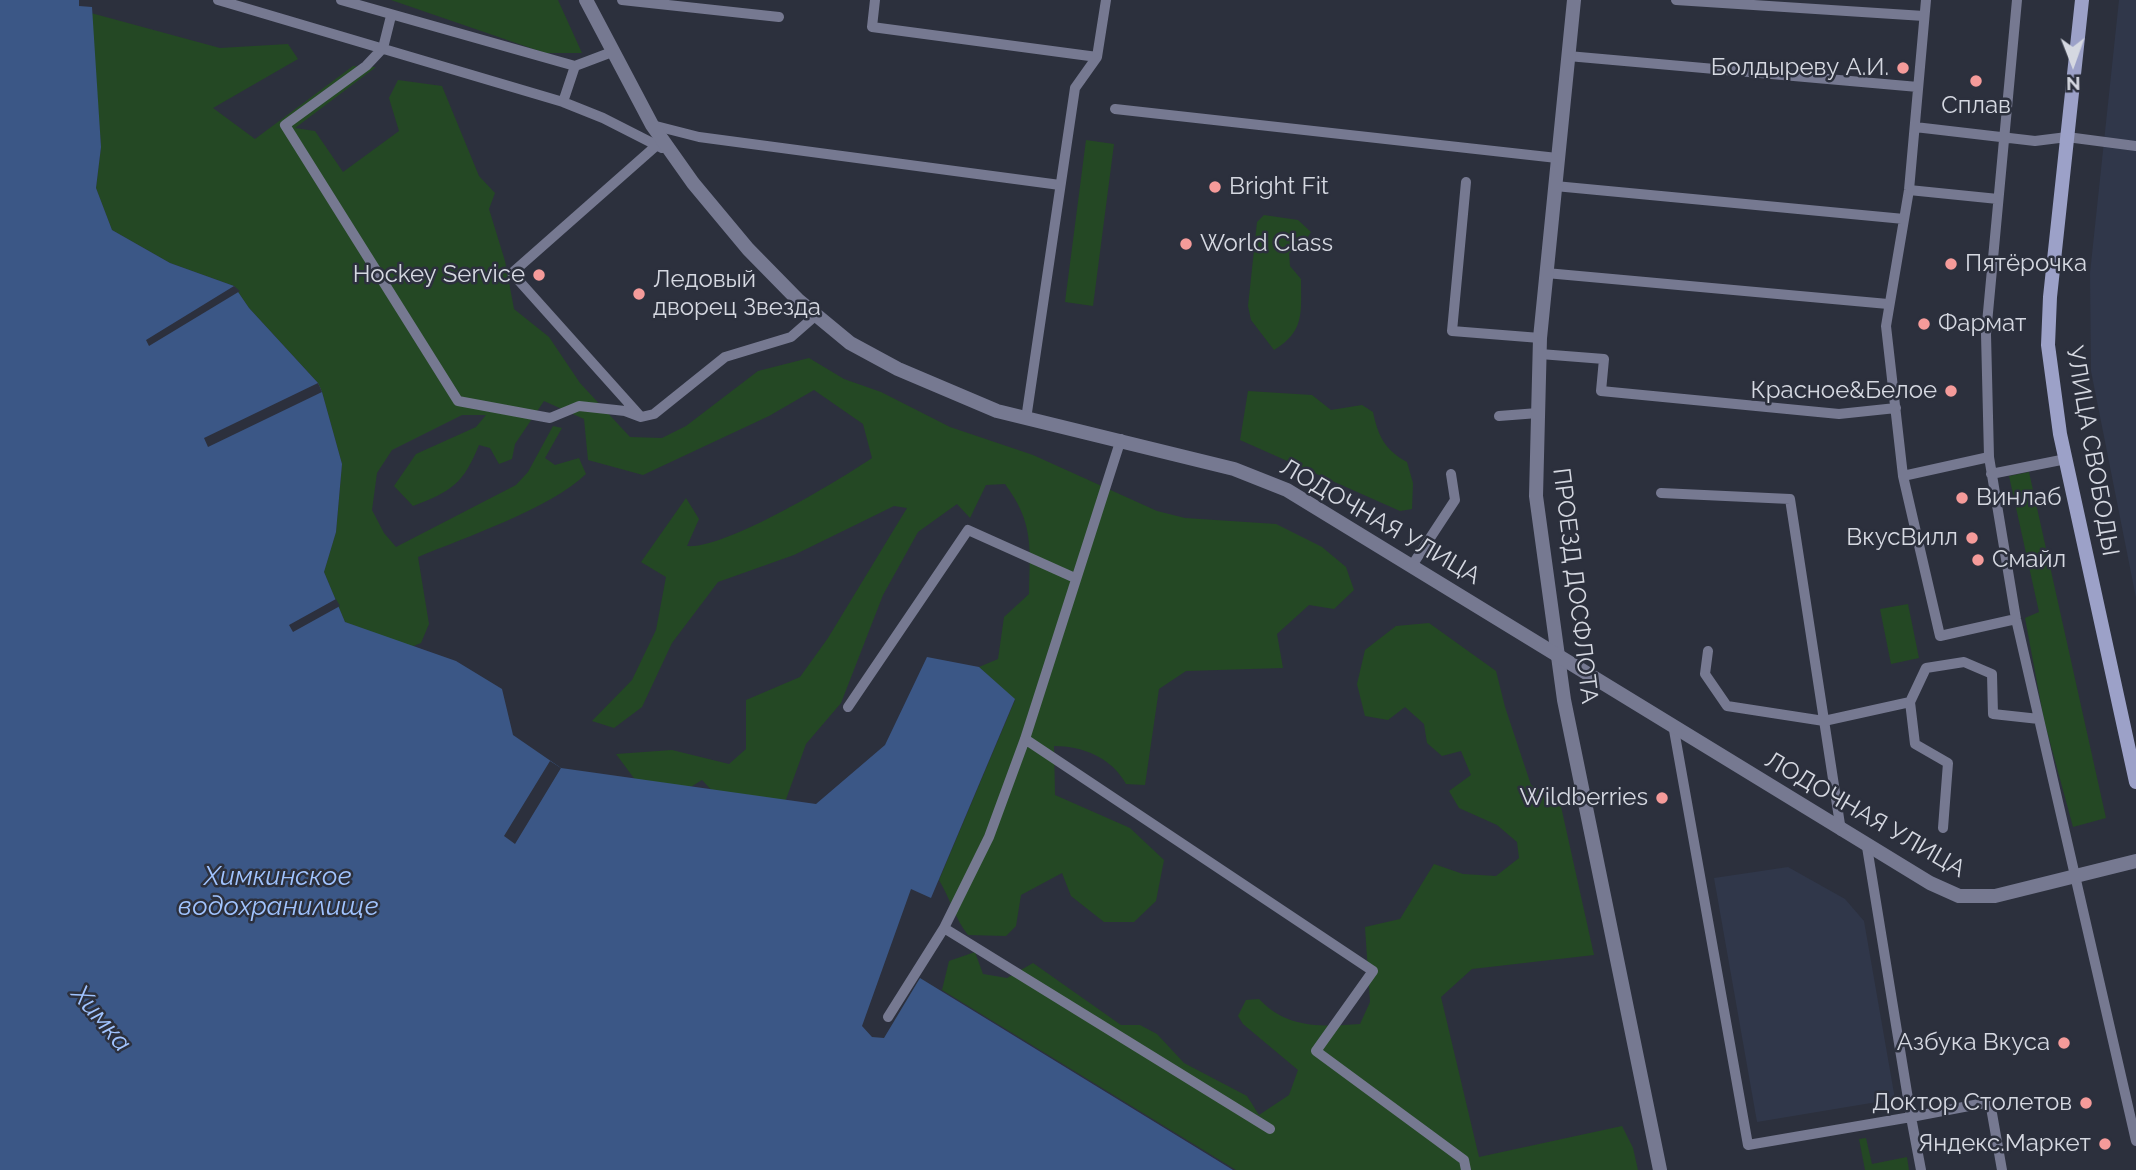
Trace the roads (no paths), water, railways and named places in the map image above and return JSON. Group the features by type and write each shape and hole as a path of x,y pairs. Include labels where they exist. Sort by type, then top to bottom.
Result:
{"main road":[{"name":"УЛИЦА СВОБОДЫ","path":"2082,0 2050,297 2048,345 2066,459 2136,782"}],"street":[{"name":"ЛОДОЧНАЯ УЛИЦА","path":"586,0 652,125 692,183 748,249 816,316 850,343 898,369 997,411 1234,468 1287,490 1557,653 1674,730 1943,891 1959,896 1996,896 2136,862"},
{"name":"ПРОЕЗД ДОСФЛОТА","path":"1574,0 1541,338 1536,496 1557,653 1660,1170"}],"lane":[{"path":"218,0 563,103 603,118 672,153"},
{"path":"341,0 575,66 612,52"},
{"path":"622,0 779,18"},
{"path":"875,0 872,27 1097,57"},
{"path":"1026,419 1075,88 1097,57 1106,0"},
{"path":"1676,0 1924,16"},
{"path":"1926,0 1909,190 1886,326 1903,476 1940,636 2016,619"},
{"path":"2017,0 1986,334 1989,457 2016,619 2078,878 2136,1141"},
{"path":"391,16 383,48 366,66 285,125 458,401 550,418 579,406 625,411 641,417 654,414 725,357 791,337 816,316"},
{"path":"1568,56 1918,87"},
{"path":"563,103 575,66"},
{"path":"1115,109 1557,158"},
{"path":"652,125 699,137 1060,185"},
{"path":"1915,127 2035,141 2067,137 2136,146"},
{"path":"641,417 512,273 657,145"},
{"path":"1466,182 1452,331 1541,338"},
{"path":"1555,186 1904,219"},
{"path":"1909,190 1998,199"},
{"path":"1546,273 1888,304"},
{"path":"1540,354 1604,359 1601,391 1839,414 1896,408"},
{"path":"1499,416 1538,413"},
{"path":"888,1017 944,928 989,837 1025,739 1121,439"},
{"path":"1903,476 1989,457"},
{"path":"1991,474 2066,459"},
{"path":"1413,564 1455,500 1451,474"},
{"path":"1661,493 1790,499 1841,832"},
{"path":"848,707 968,530 1075,578"},
{"path":"1707,651 1705,674 1727,706 1824,721 1910,702"},
{"path":"1942,828 1948,763 1915,744 1910,702 1926,668 1964,662 1992,674 1993,714 2039,719"},
{"path":"1674,730 1748,1145 1990,1102 2002,1170"},
{"path":"1025,739 1373,971 1316,1051 1464,1160 1466,1170"},
{"path":"1867,847 1921,1170"},
{"path":"944,928 1270,1129"}],"water":[{"name":"Химкинское водохранилище","path":"0,0 79,0 79,6 92,7 101,147 96,188 112,230 170,263 234,286 249,308 318,383 342,464 336,532 324,572 345,622 456,661 502,689 513,735 561,768 816,804 885,745 927,657 979,667 1015,699 931,898 911,889 862,1026 872,1037 884,1038 920,978 1233,1170 0,1170"}],"place":[{"name":"Болдыреву А.И.","path":"1903,68"},
{"name":"Сплав","path":"1976,81"},
{"name":"Bright Fit","path":"1215,187"},
{"name":"World Class","path":"1186,244"},
{"name":"Пятёрочка","path":"1951,264"},
{"name":"Hockey Service","path":"539,275"},
{"name":"Ледовый дворец Звезда","path":"639,294"},
{"name":"Фармат","path":"1924,324"},
{"name":"Красное&Белое","path":"1951,391"},
{"name":"Винлаб","path":"1962,498"},
{"name":"ВкусВилл","path":"1972,538"},
{"name":"Смайл","path":"1978,560"},
{"name":"Wildberries","path":"1662,798"},
{"name":"Азбука Вкуса","path":"2064,1043"},
{"name":"Доктор Столетов","path":"2086,1103"},
{"name":"Яндекс.Маркет","path":"2105,1144"}],"water label":[{"name":"Химка","path":"101,1019"}]}
